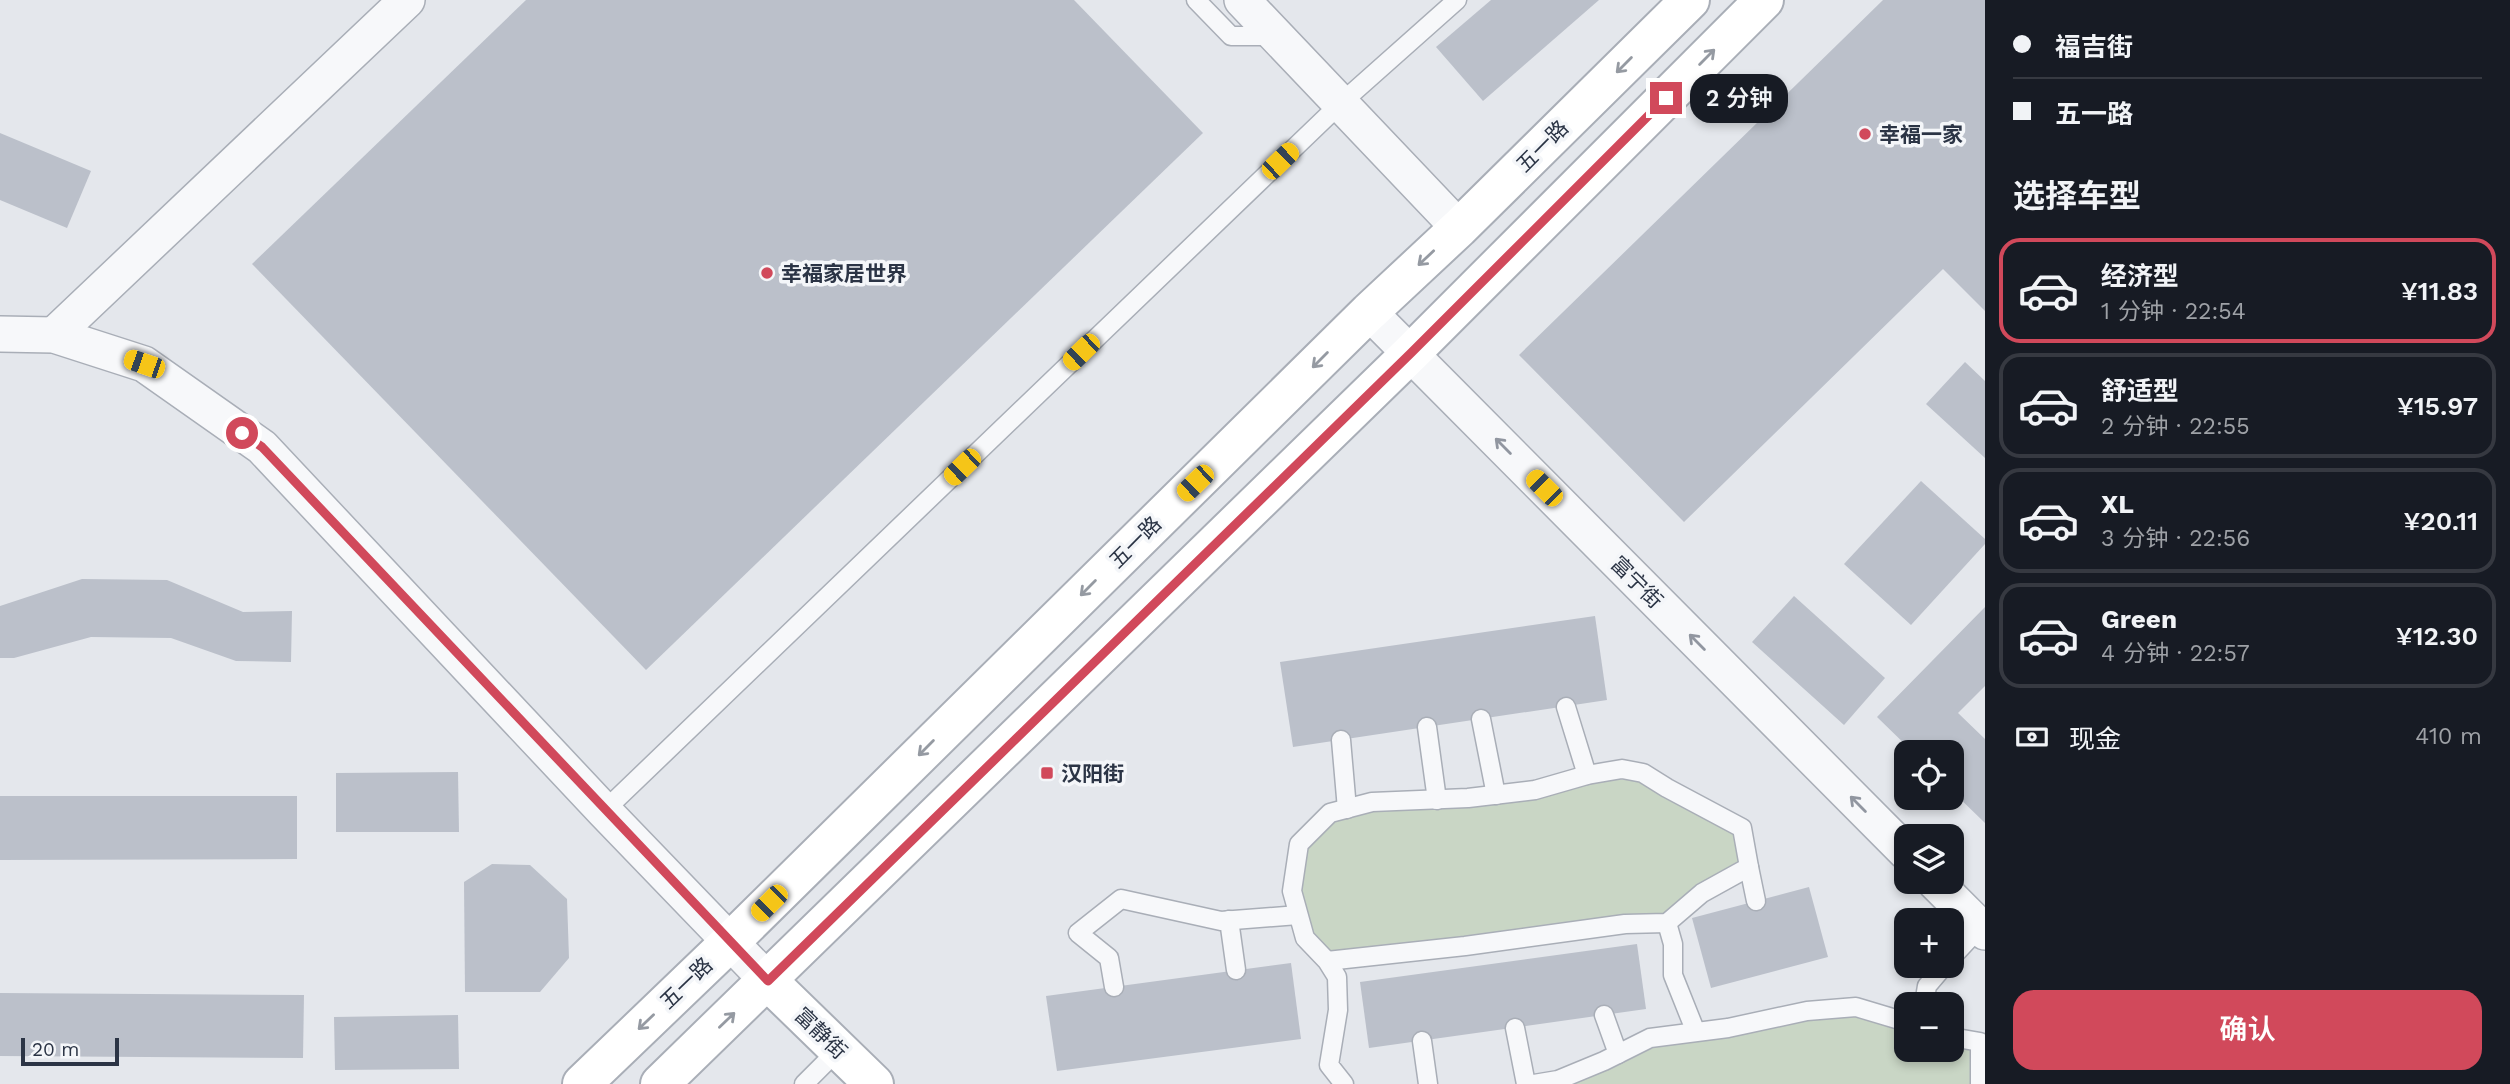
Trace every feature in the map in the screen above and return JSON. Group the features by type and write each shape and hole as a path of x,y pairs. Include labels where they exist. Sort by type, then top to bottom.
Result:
{"main road":[{"name":"五一路","path":"582,1084 1690,0"},
{"path":"660,1084 1411,353 1764,0"},
{"name":"富静街","path":"768,981 874,1084"}],"street":[{"path":"54,335 407,0"},
{"path":"1242,0 1459,228"},
{"name":"富宁街","path":"1369,312 1894,840"},
{"path":"0,334 54,335 144,364 262,447 604,811 768,981"},
{"path":"1948,894 1982,929"}],"lane":[{"path":"1196,0 1231,36 1275,36"},
{"path":"604,811 1340,104 1457,0"},
{"path":"1566,706 1587,775"},
{"path":"1481,719 1496,795"},
{"path":"1427,727 1437,800"},
{"path":"1341,740 1347,809"},
{"path":"1345,1084 1329,1065 1338,1010 1337,977 1327,961 1305,937 1292,891 1299,844 1330,813 1372,802 1437,800 1535,790 1587,775 1622,769 1643,773 1742,828 1756,901"},
{"path":"1327,961 1465,946 1625,924 1667,923 1702,893 1749,867"},
{"path":"1114,987 1109,958 1079,933 1121,899 1222,921 1298,915"},
{"path":"1229,920 1236,970"},
{"path":"1667,923 1672,944 1672,975 1695,1030"},
{"path":"1964,946 1982,929"},
{"path":"1534,1084 1558,1080 1650,1038 1695,1030 1728,1028 1807,1011 1856,1007 1894,1019"},
{"path":"1604,1015 1618,1054"},
{"path":"1516,1028 1526,1084"},
{"path":"1964,1039 1980,1042 1980,1084"},
{"path":"1422,1041 1428,1084"},
{"path":"804,1084 839,1049"}],"green space":[{"path":"1601,779 1641,780 1735,831 1741,863 1663,918 1327,955 1310,935 1297,895 1303,848 1335,820 1372,808"},
{"path":"1857,1014 1894,1025 1894,1062 1964,1062 1964,1045 1976,1046 1975,1084 1565,1084 1654,1043 1809,1017"}],"building":[{"path":"526,0 1074,0 1203,133 646,670 252,264"},
{"path":"1491,0 1599,0 1483,101 1436,47"},
{"name":"幸福一家","path":"1883,0 1985,0 1985,311 1943,269 1684,522 1519,355"},
{"path":"0,133 91,171 67,228 0,200"},
{"path":"1965,362 1985,381 1985,458 1926,404"},
{"path":"1921,481 1985,539 1985,544 1911,625 1844,564"},
{"path":"82,579 167,580 243,612 292,611 291,662 236,661 171,638 91,637 14,658 0,658 0,606"},
{"path":"1794,596 1885,678 1844,725 1752,642"},
{"path":"1985,607 1985,686 1958,713 1985,739 1985,823 1964,803 1964,740 1901,740 1877,717"},
{"path":"1595,616 1607,700 1293,747 1280,662"},
{"path":"458,772 459,832 336,832 336,773"},
{"path":"0,796 297,796 297,859 0,860"},
{"path":"492,864 530,865 567,899 569,958 540,992 465,992 464,882"},
{"path":"1809,887 1828,957 1711,988 1692,918"},
{"path":"1637,944 1646,1009 1369,1048 1360,982"},
{"path":"1291,963 1301,1039 1057,1071 1046,996"},
{"path":"0,993 304,995 303,1058 0,1056"},
{"path":"458,1015 459,1069 335,1070 334,1017"}],"place":[{"name":"幸福一家","path":"1865,134"},
{"name":"幸福家居世界","path":"767,273"},
{"name":"汉阳街","path":"1047,773"}],"route":[{"path":"242,433 262,447 585,791 768,981 1411,353 1666,98"}]}
